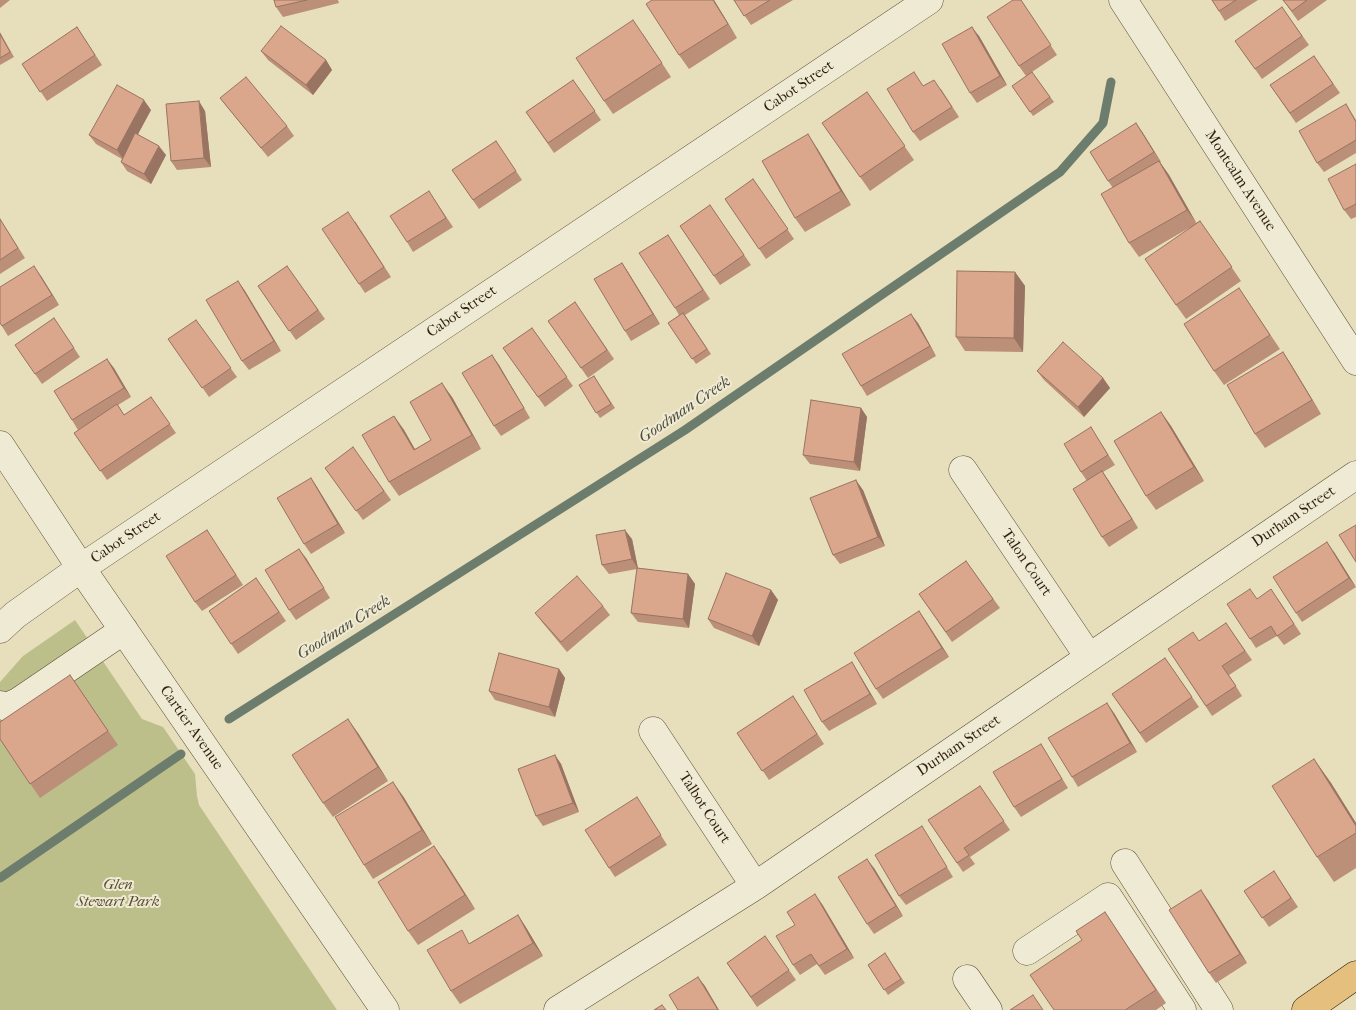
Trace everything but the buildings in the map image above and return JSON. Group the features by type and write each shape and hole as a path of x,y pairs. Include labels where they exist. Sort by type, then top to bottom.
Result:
{"main road":[{"path":"1306,1010 1356,975"}],"street":[{"name":"Cabot Street","path":"0,630 15,615 81,568 929,0"},
{"name":"Montcalm Avenue","path":"1123,0 1356,361"},
{"name":"Cartier Avenue","path":"0,445 81,568 385,1010"},
{"name":"Talon Court","path":"962,470 1089,657"},
{"name":"Durham Street","path":"558,1010 755,886 1356,475"},
{"path":"0,705 7,707 18,702 124,630"},
{"name":"Talbot Court","path":"654,731 755,886"},
{"path":"1125,863 1219,1010"},
{"path":"1027,951 1108,897 1182,1010"},
{"path":"968,979 988,1010"}],"green space":[{"name":"Glen Stewart Park","path":"75,620 142,719 163,727 195,774 199,805 337,1010 0,1010 0,682 23,656"}],"waterway":[{"name":"Goodman Creek","path":"229,719 685,430 1060,172 1103,123 1111,82"},
{"name":"Goodman Creek","path":"0,878 181,754"}]}
